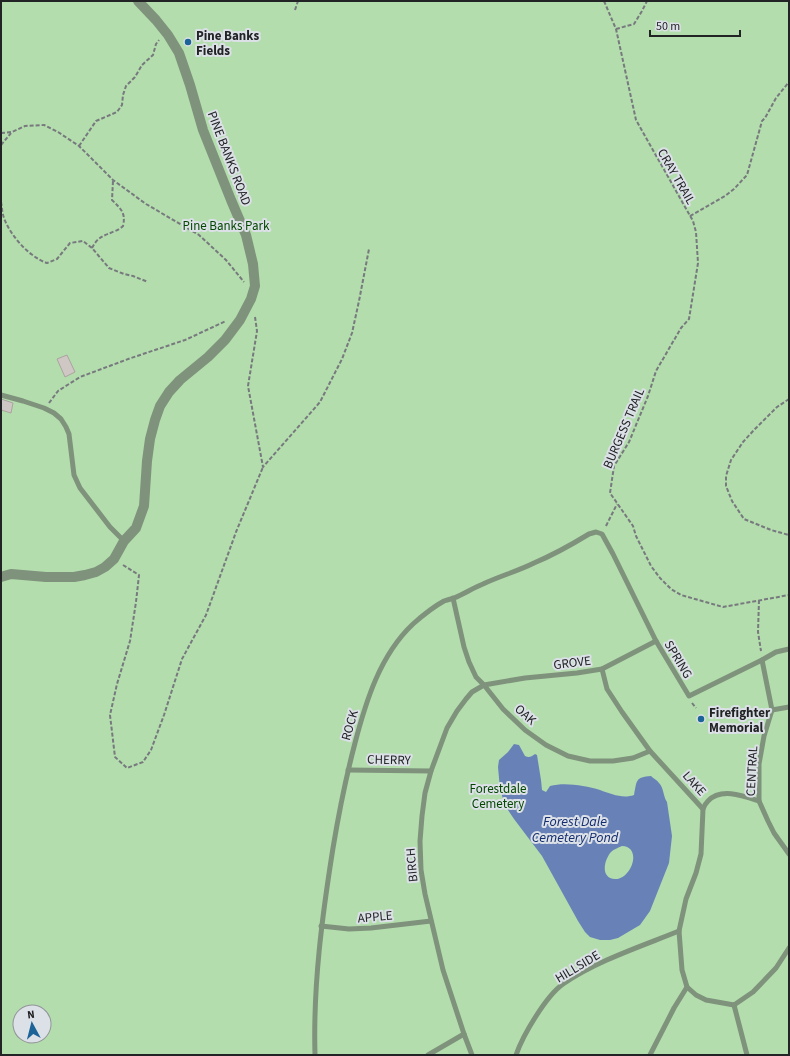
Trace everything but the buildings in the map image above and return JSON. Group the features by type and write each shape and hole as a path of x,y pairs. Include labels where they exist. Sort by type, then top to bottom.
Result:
{"street":[{"name":"PINE BANKS ROAD","path":"4,574 74,577 100,570 114,559 124,541 136,528 144,506 150,439 160,406 169,392 180,380 208,357 225,340 240,320 251,299 255,286 246,235 203,130 179,53 168,35 138,1"}],"lane":[{"path":"1,395 44,408 54,413 61,420 69,434 74,475 80,488 110,527 124,541"},
{"name":"ROCK","path":"315,1055 314,1026 321,926 336,828 348,770 362,717 373,686 386,658 399,638 413,624 444,601 483,583 534,563 589,534 596,532 602,534"},
{"name":"SPRING","path":"602,534 614,554 656,641 689,696 776,652 789,649"},
{"name":"OAK","path":"453,598 464,646 476,677 503,709 525,730 546,745 568,756 590,761 613,761 632,758 650,751"},
{"name":"GROVE","path":"484,685 511,680 602,669 656,641"},
{"name":"CENTRAL","path":"762,660 772,710 764,736 759,764 759,801 771,827 789,854"},
{"name":"LAKE","path":"602,669 607,689 650,751 703,809 701,854 686,899 679,931 682,970 687,987"},
{"name":"BIRCH","path":"472,1055 443,970 431,921 425,894 420,841 425,793 446,728 472,692 484,685"},
{"path":"772,710 789,707"},
{"name":"CHERRY","path":"348,770 431,771"},
{"path":"703,809 708,801 716,795 725,793 735,794 759,801"},
{"name":"APPLE","path":"321,926 349,929 371,928 431,921"},
{"name":"HILLSIDE","path":"516,1055 545,1003 562,985 616,956 679,931"},
{"path":"650,1055 674,1008 687,987 696,995 706,1000 734,1005 753,992 776,968 789,948"},
{"path":"734,1005 747,1055"},
{"path":"428,1055 464,1034"}],"path":[{"path":"296,10 298,1"},
{"name":"CRAY TRAIL","path":"604,1 616,29 636,120 690,216 725,196 747,175 762,121 776,98 789,82"},
{"path":"616,29 634,24 647,1"},
{"path":"78,146 96,121 117,112 122,105 126,86 135,77 142,65 153,55 156,44 162,36 168,35"},
{"path":"1,133 12,132 25,126 44,125 58,132 78,146 113,180 146,204 200,235 226,260 243,281 251,299 257,331 248,386 263,468"},
{"path":"1,144 12,132"},
{"path":"92,248 96,241 123,226 125,218 120,208 112,200 113,180"},
{"path":"1,202 4,218 11,231 20,244 39,260 47,263 57,259 70,243 83,241 92,248 109,268 148,282"},
{"name":"BURGESS TRAIL","path":"690,216 696,232 698,263 689,319 681,328 656,371 648,396 629,442 614,466 610,493 633,526 636,536 652,566 660,578 671,589 682,595 724,607 789,595"},
{"path":"114,559 139,574 130,641 117,684 110,715 115,757 127,768 144,762 151,750 182,659 206,615 236,532 263,468 320,402 342,359 355,320 369,249"},
{"path":"44,408 58,391 80,377 185,340 232,317"},
{"path":"789,399 777,407 743,442 731,460 726,476 726,486 732,501 744,519 771,530 789,535"},
{"path":"602,534 617,504"},
{"path":"759,600 758,632 762,660"}],"green space":[{"path":"1,1 789,1 789,1055 1,1055"}],"water":[{"name":"Forest Dale Cemetery Pond","path":"514,744 519,745 525,756 529,757 535,754 537,755 542,790 546,792 550,786 569,784 594,789 617,796 630,796 634,795 636,783 639,779 642,777 651,776 661,785 667,802 672,836 669,863 650,911 640,925 618,938 610,940 600,940 590,937 585,932 542,856 506,807 500,789 498,767 499,760","holes":["622,846 628,848 632,852 633,857 630,869 621,878 610,878 605,872 605,864 609,855 613,850"]}],"place":[{"name":"Pine Banks Fields","path":"188,42"},
{"name":"Firefighter Memorial","path":"701,719"}],"park label":[{"name":"Pine Banks Park","path":"226,225"},
{"name":"Forestdale Cemetery","path":"498,796"}]}
